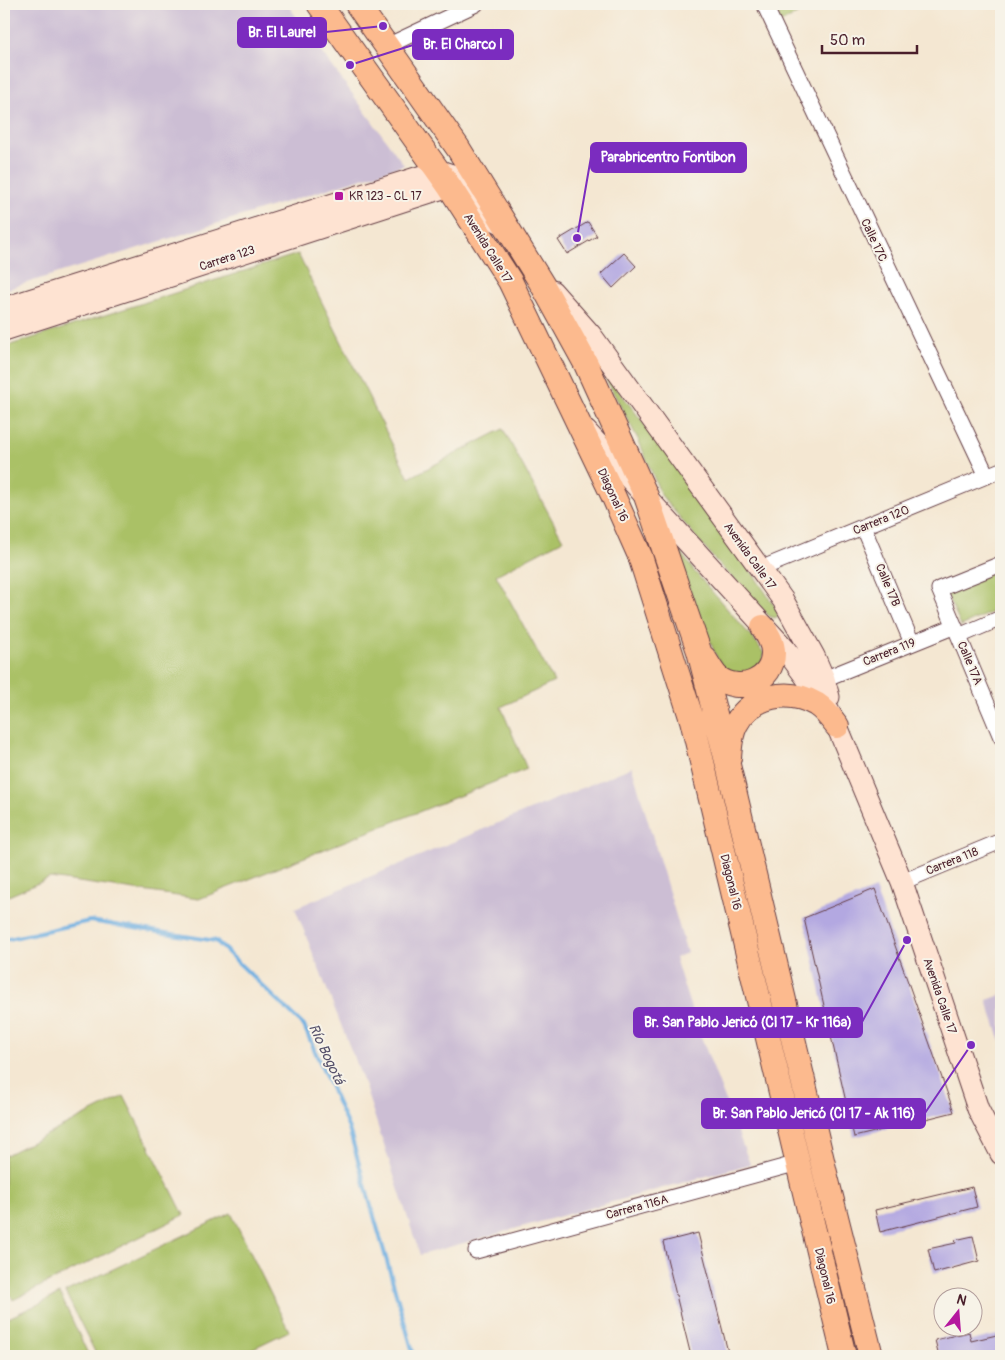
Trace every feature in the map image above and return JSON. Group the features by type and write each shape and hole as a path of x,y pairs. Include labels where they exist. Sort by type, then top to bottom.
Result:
{"main road":[{"name":"Avenida Calle 17","path":"319,4 444,179 510,281 576,421 805,673 837,726"},
{"name":"Avenida Calle 17","path":"357,4 508,227 542,284 586,364 646,496"},
{"path":"444,179 449,173 463,181 483,213 508,227"},
{"name":"Carrera 123","path":"4,308 444,179"},
{"name":"Carrera 123","path":"4,330 444,179"},
{"name":"Avenida Calle 17","path":"542,284 552,292 591,335 789,610 824,678 837,726 902,882 978,1109 1001,1154"},
{"name":"Diagonal 16","path":"576,421 633,539 674,659 694,729 844,1356"},
{"name":"Diagonal 16","path":"646,496 699,651 871,1356"},
{"path":"699,651 716,676 728,684 740,686 754,683 768,670 774,652 770,639 763,627 782,622 789,610"},
{"path":"728,765 731,739 736,724 745,711 758,702 773,696 788,695 804,698 818,705 837,726"}],"street":[{"path":"387,46 476,4"},
{"name":"Calle 17C","path":"764,4 987,476"},
{"name":"Carrera 120","path":"760,569 1001,470"},
{"name":"Calle 17B","path":"863,527 912,643"},
{"name":"Calle 17A","path":"1001,564 939,589 957,631 995,705 1001,738"},
{"name":"Carrera 119","path":"824,678 912,643 1001,618"},
{"name":"Carrera 118","path":"902,882 1001,841"},
{"name":"Carrera 116A","path":"476,1251 798,1163"}],"shaded area":[{"path":"4,4 287,4 404,165 4,290"},
{"path":"632,767 687,953 675,958 695,1021 750,1164 420,1255 362,1078 295,908"},
{"path":"1001,995 1001,1042 987,1000"}],"green space":[{"path":"773,4 815,4 781,23"},
{"path":"298,254 409,478 503,429 563,540 496,575 554,682 501,707 527,769 199,899 50,878 4,898 4,347"},
{"path":"597,362 712,513 780,614 775,618 769,616 715,560 661,495 638,439"},
{"path":"665,530 694,571 757,643 764,654 761,670 737,677 724,668 716,656"},
{"path":"1001,569 1001,608 961,626 945,591"},
{"path":"124,1096 184,1215 13,1300 4,1281 4,1156"},
{"path":"231,1213 289,1331 237,1356 97,1356 65,1292"},
{"path":"60,1294 89,1356 4,1356 4,1320"}],"building":[{"path":"588,222 597,236 567,254 558,240"},
{"path":"624,253 636,266 613,288 601,274"},
{"path":"875,889 954,1112 854,1137 804,918"},
{"path":"972,1187 977,1207 880,1232 875,1210"},
{"path":"698,1233 729,1356 691,1356 663,1242"},
{"path":"973,1236 979,1261 934,1273 928,1249 956,1243 955,1240"},
{"path":"1001,1334 1001,1356 939,1356 935,1340 944,1338 970,1338 971,1341"}],"waterway":[{"name":"Río Bogotá","path":"4,940 90,921 216,941 304,1026 349,1129 414,1356"}],"place":[{"name":"Br. El Laurel","path":"383,26"},
{"name":"Br. El Charco I","path":"350,65"},
{"name":"KR 123 - CL 17","path":"339,196"},
{"name":"Parabricentro Fontibon","path":"577,238"},
{"name":"Br. San Pablo Jericó (Cl 17 - Kr 116a)","path":"907,940"},
{"name":"Br. San Pablo Jericó (Cl 17 - Ak 116)","path":"971,1045"}]}
